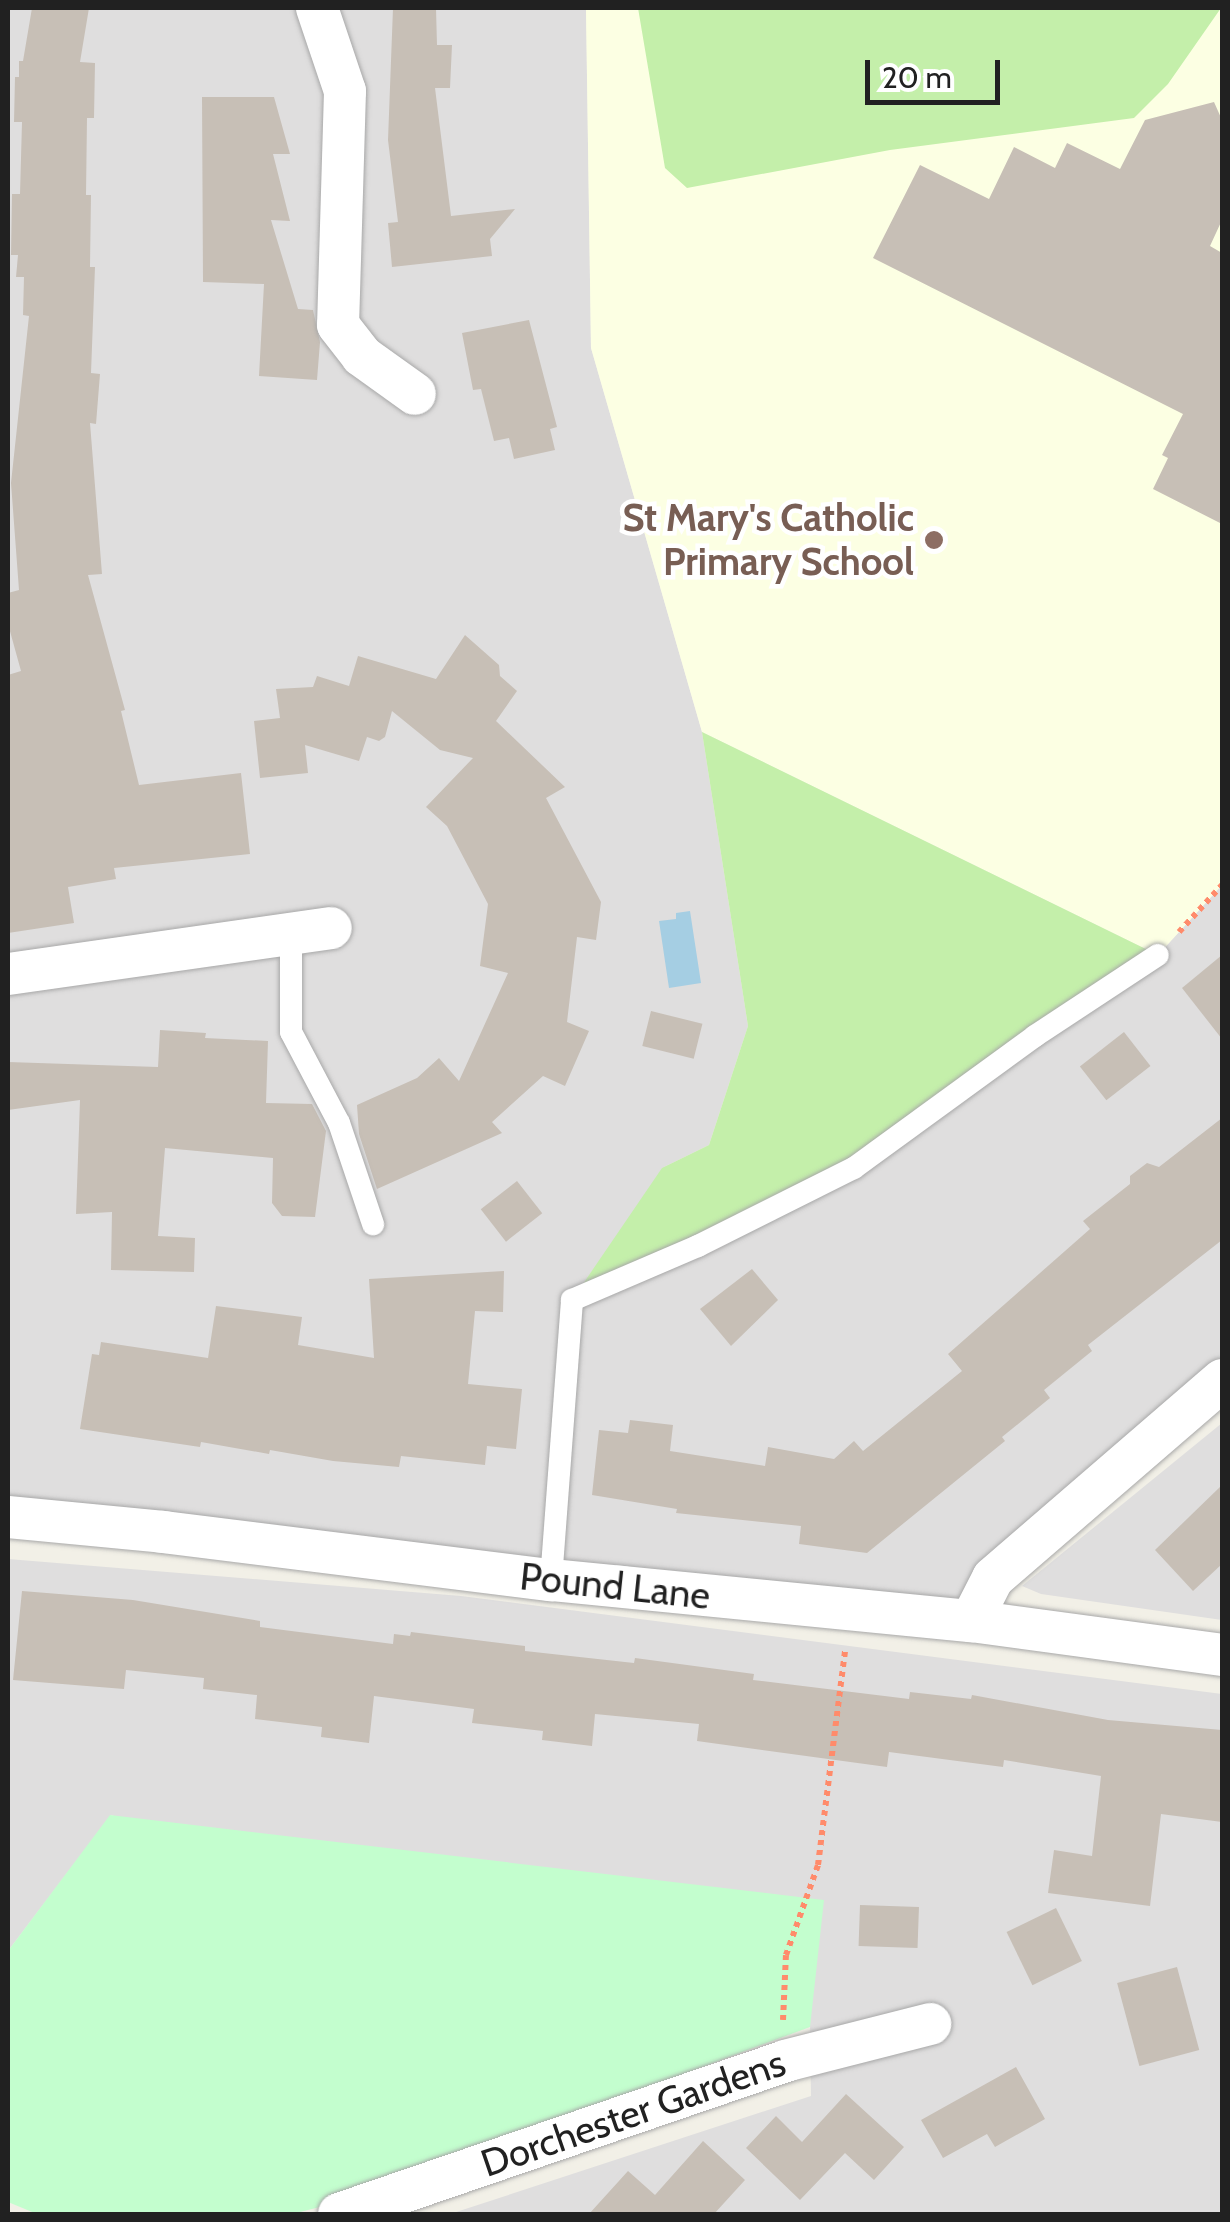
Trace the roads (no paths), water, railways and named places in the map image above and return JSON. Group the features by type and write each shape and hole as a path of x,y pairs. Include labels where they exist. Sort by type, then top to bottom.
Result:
{"street":[{"path":"312,28 346,91 338,325 362,356 415,394"},
{"path":"8,974 311,931"},
{"path":"971,1621 992,1578 1222,1380"},
{"name":"Pound Lane","path":"8,1517 551,1580 971,1621 1222,1655"},
{"name":"Dorchester Gardens","path":"339,2214 785,2061 930,2024"}],"lane":[{"path":"311,931 291,1032 339,1123 373,1224"},
{"path":"551,1580 572,1300 698,1246 854,1168 1034,1036 1158,956"}],"water":[{"path":"690,911 701,983 669,988 659,921 676,919 676,913"}],"place":[{"name":"St Mary's Catholic Primary School","path":"934,540"}]}
